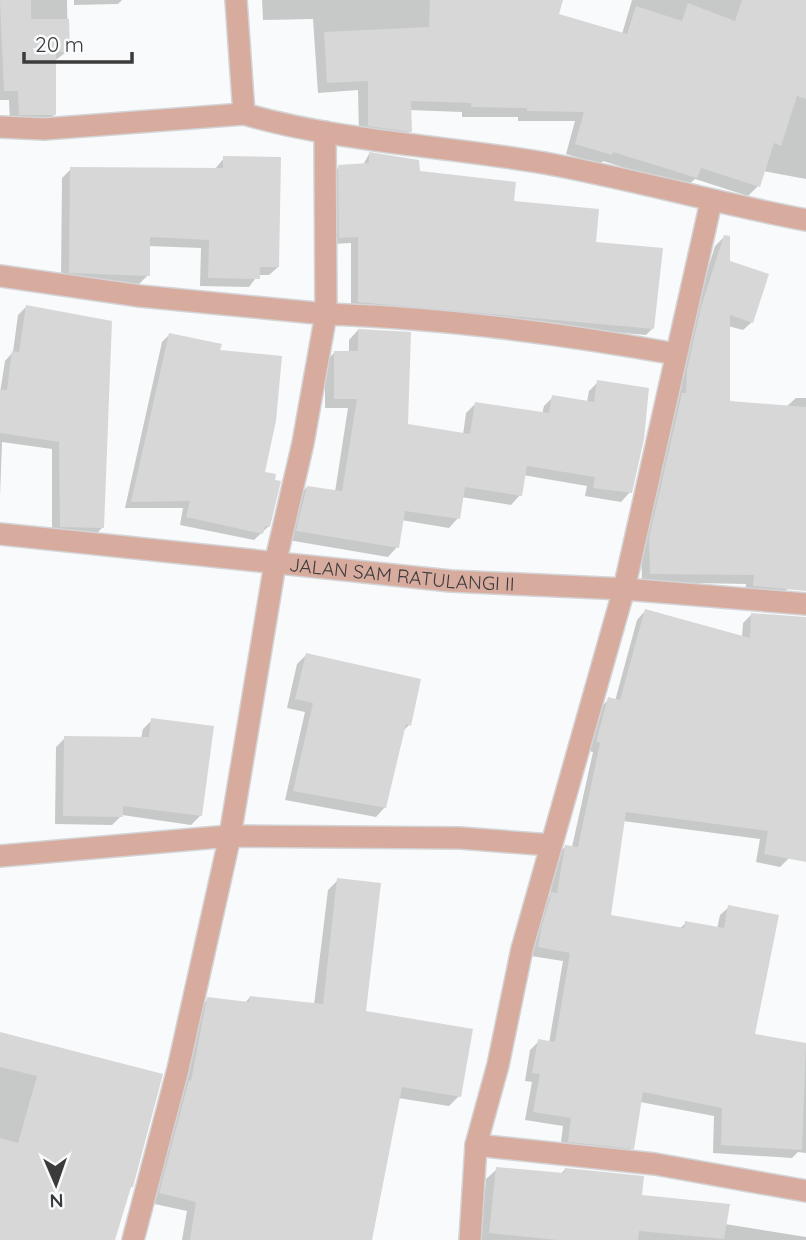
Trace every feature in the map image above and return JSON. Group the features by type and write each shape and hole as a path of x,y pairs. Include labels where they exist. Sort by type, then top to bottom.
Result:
{"street":[{"path":"236,0 244,114"},
{"path":"0,127 44,130 244,114 326,132 555,165 711,202 806,220"},
{"path":"133,1240 178,1069 230,836 275,564 305,431 326,314 326,132"},
{"path":"470,1240 476,1145 498,1065 522,948 624,589 711,202"},
{"path":"0,276 140,296 326,314 411,317 544,331 676,354"},
{"name":"JALAN SAM RATULANGI II","path":"0,534 451,581 624,589 806,604"},
{"path":"0,856 230,836 460,838 551,845"},
{"path":"476,1145 656,1164 806,1191"}],"building":[{"path":"0,0 31,0 31,19 69,19 70,52 56,52 56,115 19,115 18,91 4,91"},
{"path":"430,0 563,0 559,14 627,34 636,6 682,21 688,3 735,21 742,0 806,0 806,99 797,96 781,146 774,143 760,187 701,168 697,178 613,152 612,155 575,144 584,112 527,111 527,108 471,107 471,103 411,101 412,132 368,126 368,81 327,83 324,32 429,27"},
{"path":"369,152 419,160 420,171 516,182 514,201 599,209 596,242 663,248 654,329 358,302 358,237 339,238 338,165 369,163"},
{"path":"223,156 281,157 279,267 260,267 260,279 208,278 209,240 150,237 150,276 69,273 70,167 223,168"},
{"path":"724,235 730,236 730,261 769,274 753,323 730,315 730,401 806,407 806,591 753,586 754,575 650,574 649,538 682,393 686,393 687,370 701,307"},
{"path":"26,305 112,321 104,528 60,527 59,442 0,433 0,389 7,390 12,351 19,352"},
{"path":"358,329 411,332 408,424 470,434 475,402 549,413 552,395 594,402 597,380 649,388 644,439 632,493 593,488 595,477 527,466 522,496 465,487 460,519 405,511 399,548 296,531 307,486 342,491 357,399 334,399 334,351 358,351"},
{"path":"169,333 222,344 220,350 282,356 276,421 265,472 276,474 275,480 281,481 270,527 265,526 263,534 186,517 190,501 131,502"},
{"path":"645,609 750,638 751,613 806,617 806,862 764,854 768,831 626,812 611,915 684,928 685,921 724,928 728,905 779,915 755,1034 806,1043 802,1150 721,1145 722,1108 643,1092 634,1149 568,1142 571,1118 533,1112 540,1074 532,1073 538,1039 555,1042 570,953 538,947 542,925 552,892 557,893 565,845 578,847 600,743 596,742 608,697 620,700"},
{"path":"306,653 421,679 411,726 406,724 386,808 293,791 313,703 295,699"},
{"path":"151,718 214,726 202,816 123,806 123,817 63,816 64,736 149,737"},
{"path":"337,878 381,883 366,1011 473,1029 461,1097 402,1087 372,1240 190,1240 196,1202 159,1193 189,1080 191,1081 207,997 249,1002 250,996 323,1004"},
{"path":"0,1032 163,1074 133,1187 115,1240 0,1240 0,1138 18,1143 37,1076 0,1067"},
{"path":"496,1167 564,1173 565,1168 644,1176 642,1195 730,1204 724,1239 639,1231 638,1240 558,1240 489,1233"}]}
